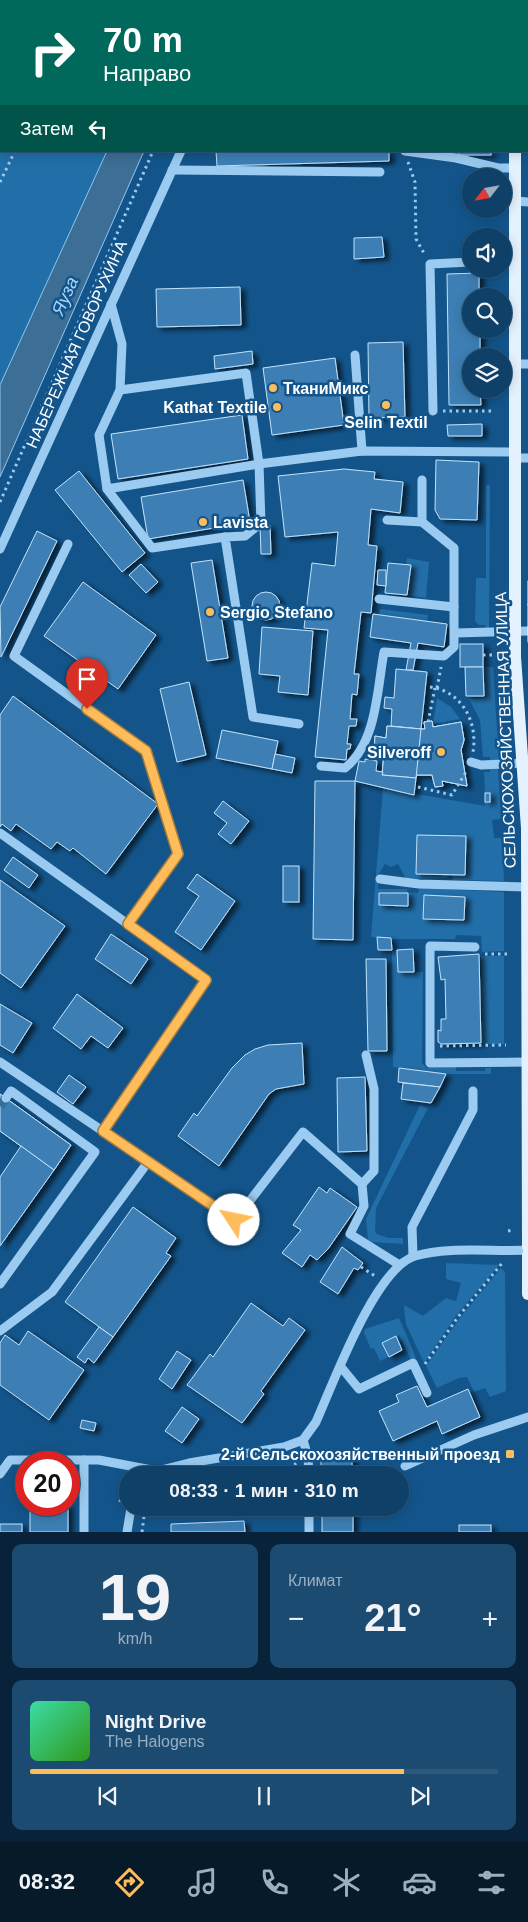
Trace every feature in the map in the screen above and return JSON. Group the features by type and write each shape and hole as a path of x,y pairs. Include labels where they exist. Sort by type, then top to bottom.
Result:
{"main road":[{"name":"СЕЛЬСКОХОЗЯЙСТВЕННАЯ УЛИЦА","path":"512,250 522,202 515,168 515,152"},
{"name":"СЕЛЬСКОХОЗЯЙСТВЕННАЯ УЛИЦА","path":"512,276 522,364 520,456 522,631 515,657 524,763 527,887 528,1248"},
{"path":"528,1255 528,1294"}],"street":[{"name":"НАБЕРЕЖНАЯ ГОВОРУХИНА","path":"0,549 181,152"},
{"path":"405,152 456,158 498,168 515,168"},
{"path":"172,170 380,172"},
{"path":"433,411 430,264 462,262"},
{"path":"111,304 122,344 120,390 99,435 106,489 152,548 225,537 245,536 262,523 259,464 246,373 120,390"},
{"path":"355,355 362,450"},
{"path":"106,489 259,464 362,450 486,452 520,456"},
{"path":"422,480 422,522"},
{"path":"321,766 345,768 356,760 371,726 384,652 444,656 454,647 454,548 422,522 387,520"},
{"path":"225,537 253,717 299,724"},
{"path":"68,544 14,656 146,751 178,854 128,924"},
{"path":"379,598 454,607"},
{"path":"454,633 522,631"},
{"path":"471,762 481,765 524,763"},
{"path":"0,833 206,980 103,1131"},
{"path":"380,879 419,884 527,887"},
{"path":"475,946 430,946 430,1063 527,1062"},
{"path":"362,1184 374,1171 374,1089 366,1055"},
{"path":"0,1062 234,1220 303,1132 362,1184 364,1206 350,1234 398,1264"},
{"path":"0,1284 95,1152 11,1091 6,1098"},
{"path":"413,1256 412,1227 473,1110 473,1091"},
{"path":"0,1331 52,1292 148,1162"},
{"path":"178,1466 284,1447 303,1440 316,1422 372,1300 398,1264 413,1256 434,1252 528,1248"},
{"path":"341,1367 359,1389 413,1363 427,1393"},
{"path":"405,1466 474,1436 528,1417"},
{"path":"303,1440 308,1457 308,1466"},
{"path":"0,1474 10,1460 99,1460 127,1466"},
{"path":"84,1460 84,1532"},
{"path":"127,1532 130,1516"},
{"path":"309,1516 309,1532"}],"path":[{"path":"0,182 15,152"},
{"path":"0,502 153,152"},
{"path":"405,152 415,182 416,239 430,264"},
{"path":"433,411 494,411"},
{"path":"483,655 494,654"},
{"path":"428,722 434,688 444,656"},
{"path":"418,787 452,795 471,762 474,733 469,716 461,702 452,694 434,688"},
{"path":"475,946 481,954 506,954"},
{"path":"430,1046 506,1045"},
{"path":"508,1231 513,1230"},
{"path":"424,1367 458,1317 503,1262"},
{"path":"361,1266 384,1282"},
{"path":"291,1466 308,1457"},
{"path":"142,1532 144,1516"}],"shaded area":[{"path":"0,152 107,152 0,385"},
{"path":"486,485 490,485 489,628 486,629 485,625 479,625 475,621 476,578 486,578"},
{"path":"407,558 429,562 426,598 407,595 411,566 406,565"},
{"path":"380,609 428,615 427,621 379,615"},
{"path":"483,667 493,667 499,760 490,760 490,757 483,757 480,720 469,699 483,698"},
{"path":"437,698 451,707 460,719 433,724"},
{"path":"490,768 498,768 501,819 492,820 494,838 502,838 504,881 453,880 452,874 465,874 465,836 417,835 416,874 447,874 447,878 406,879 398,864 391,867 385,864 378,875 378,889 407,889 407,892 418,893 419,888 504,892 504,951 482,952 481,936 456,935 455,939 391,939 371,937 383,788 485,806 485,802 490,801 490,793 485,793 484,772 490,772","holes":["379,893 408,894 407,906 379,905","424,896 465,897 464,920 423,919"]},
{"path":"392,950 397,950 398,972 423,972 422,1063 427,1068 456,1067 456,1071 485,1071 485,1068 491,1068 491,1074 446,1074 393,1067"},
{"path":"481,956 504,956 504,1044 482,1044"},
{"path":"420,1105 428,1108 376,1208 375,1231 377,1234 389,1238 403,1238 403,1244 372,1242 368,1240 366,1219"},
{"path":"446,1263 499,1265 455,1317 424,1363 406,1324 404,1305 423,1316 446,1298 456,1301 461,1283 446,1279"},
{"path":"501,1268 505,1272 506,1391 490,1397 485,1388 474,1392 467,1377 459,1378 437,1388 426,1366 460,1318"},
{"path":"399,1318 416,1358 411,1360 399,1335 382,1343 388,1357 380,1361 374,1348 371,1349 364,1333 365,1329"}],"water":[{"name":"Яуза","path":"107,152 144,152 0,477 0,385"}],"building":[{"path":"216,152 389,152 389,161 217,166"},
{"path":"459,152 491,152 491,155 459,155"},
{"path":"382,237 384,257 354,259 354,238"},
{"path":"447,274 462,274 462,278 479,278 479,288 462,288 462,338 480,338 480,348 462,348 462,398 481,398 481,405 449,405"},
{"path":"240,287 241,325 157,327 156,289"},
{"path":"403,342 405,417 369,418 368,343"},
{"path":"252,351 253,364 215,369 214,356"},
{"path":"335,358 344,425 272,435 263,368"},
{"path":"242,415 248,459 118,479 111,434"},
{"path":"482,424 482,436 448,436 447,425"},
{"path":"436,460 479,462 477,520 440,519 435,510"},
{"path":"344,469 375,472 374,479 403,482 400,513 371,509 368,545 377,546 371,613 361,612 354,674 359,674 357,695 352,694 350,719 357,719 356,726 349,726 347,744 351,744 350,749 347,749 346,760 315,757 328,630 304,628 312,563 335,566 338,532 285,537 278,476"},
{"path":"79,471 145,553 122,572 55,490"},
{"path":"243,480 250,522 148,539 141,497"},
{"path":"270,525 271,554 261,554 260,526"},
{"path":"37,531 57,541 1,657 0,607"},
{"path":"212,560 228,658 207,661 191,563"},
{"path":"388,563 411,565 407,595 385,593"},
{"path":"141,564 158,582 146,593 129,575"},
{"path":"378,570 386,570 386,586 377,585"},
{"path":"83,582 156,635 118,689 44,636"},
{"path":"266,592 276,596 280,606 276,616 266,620 256,616 252,606 256,596"},
{"path":"373,614 447,624 444,647 418,643 413,670 406,670 411,643 370,637"},
{"path":"262,627 313,631 308,695 278,692 280,676 259,674"},
{"path":"460,644 483,644 483,667 460,667"},
{"path":"465,667 483,667 484,696 466,696"},
{"path":"396,669 427,672 421,729 391,726 392,709 384,708 385,697 394,698"},
{"path":"189,682 206,755 177,762 160,689"},
{"path":"13,696 158,804 106,874 73,848 70,851 57,842 51,849 16,824 11,831 2,824 0,827 0,715"},
{"path":"432,721 433,727 461,722 464,740 461,750 467,786 442,781 443,786 435,787 432,775 417,775 421,729 425,729 424,722"},
{"path":"432,721 433,727 461,722 464,740 461,750 467,786 442,781 443,786 435,787 432,775 417,775 416,778 382,775 384,753 374,752 375,736 386,738 387,726 425,729 424,722"},
{"path":"387,726 421,729 416,778 382,775 384,753 374,752 375,736 386,738"},
{"path":"222,730 278,741 272,769 216,758"},
{"path":"275,754 295,758 292,773 272,769"},
{"path":"365,759 377,761 376,771 383,772 382,775 416,778 414,795 355,781 359,761 365,762"},
{"path":"315,781 355,781 353,940 313,939"},
{"path":"485,793 490,793 490,802 485,802"},
{"path":"223,801 249,821 231,844 218,834 227,823 214,813"},
{"path":"417,835 466,836 465,875 416,874"},
{"path":"13,857 38,875 29,888 4,870"},
{"path":"283,866 299,866 299,902 283,902"},
{"path":"197,874 235,901 201,950 175,932 199,896 187,888"},
{"path":"0,880 65,926 21,988 0,973"},
{"path":"379,893 408,893 408,906 379,905"},
{"path":"424,895 465,897 464,920 423,919"},
{"path":"111,934 148,959 131,984 95,959"},
{"path":"377,937 391,938 392,950 378,950"},
{"path":"413,949 414,972 398,972 397,950"},
{"path":"479,954 481,1043 441,1044 438,1042 438,1030 441,1031 441,1019 446,1019 445,979 441,980 438,957"},
{"path":"366,959 386,959 387,1051 368,1051"},
{"path":"77,994 123,1028 108,1048 91,1036 81,1049 53,1028"},
{"path":"0,1004 32,1023 13,1053 0,1045"},
{"path":"302,1043 304,1084 276,1089 269,1094 219,1166 178,1136 194,1113 197,1116 232,1068 245,1055 255,1049 268,1045"},
{"path":"399,1068 446,1074 440,1087 398,1082"},
{"path":"69,1075 86,1087 73,1104 57,1092"},
{"path":"365,1077 367,1151 338,1152 337,1078"},
{"path":"403,1083 440,1087 431,1103 401,1099"},
{"path":"0,1094 71,1145 54,1170 0,1131"},
{"path":"0,1094 71,1145 54,1170 0,1131"},
{"path":"21,1146 54,1170 0,1246 0,1177"},
{"path":"319,1187 327,1193 330,1188 357,1207 328,1249 317,1260 310,1255 302,1267 282,1253 301,1230 293,1225"},
{"path":"133,1207 176,1238 166,1253 171,1256 113,1337 65,1302"},
{"path":"342,1247 363,1263 358,1270 354,1268 338,1294 320,1282"},
{"path":"251,1303 283,1326 289,1318 305,1330 261,1391 264,1394 242,1423 187,1385 210,1354 213,1357"},
{"path":"99,1327 113,1337 94,1363 88,1358 85,1363 77,1357"},
{"path":"28,1331 84,1370 49,1420 0,1385 0,1343 5,1335 19,1345"},
{"path":"396,1336 402,1350 389,1357 382,1343"},
{"path":"177,1351 191,1360 172,1389 159,1379"},
{"path":"417,1386 427,1407 468,1389 480,1417 442,1434 437,1421 393,1441 379,1411 399,1402 396,1395"},
{"path":"182,1407 199,1419 182,1443 165,1431"},
{"path":"82,1420 96,1423 94,1431 80,1428"},
{"path":"321,1456 352,1456 352,1466 321,1466"},
{"path":"30,1516 68,1516 68,1532 30,1532"},
{"path":"322,1516 353,1516 353,1532 322,1532"},
{"path":"244,1521 245,1532 171,1532 171,1524"},
{"path":"0,1524 22,1524 22,1532 0,1532"},
{"path":"459,1525 491,1525 491,1532 459,1532"}],"tunnel":[{"path":"0,1106 6,1098"}],"tram line":[{"path":"528,581 528,605"},
{"path":"528,604 528,642"}],"place":[{"name":"ТканиМикс","path":"273,388"},
{"name":"Selin Textil","path":"386,405"},
{"name":"Kathat Textile","path":"277,407"},
{"name":"Lavista","path":"203,522"},
{"name":"Sergio Stefano","path":"210,612"},
{"name":"Silveroff","path":"441,752"},
{"name":"2-й Сельскохозяйственный проезд","path":"510,1454"}],"route":[{"path":"87,709 146,751 178,854 128,924 206,980 103,1131 234,1220"}]}
